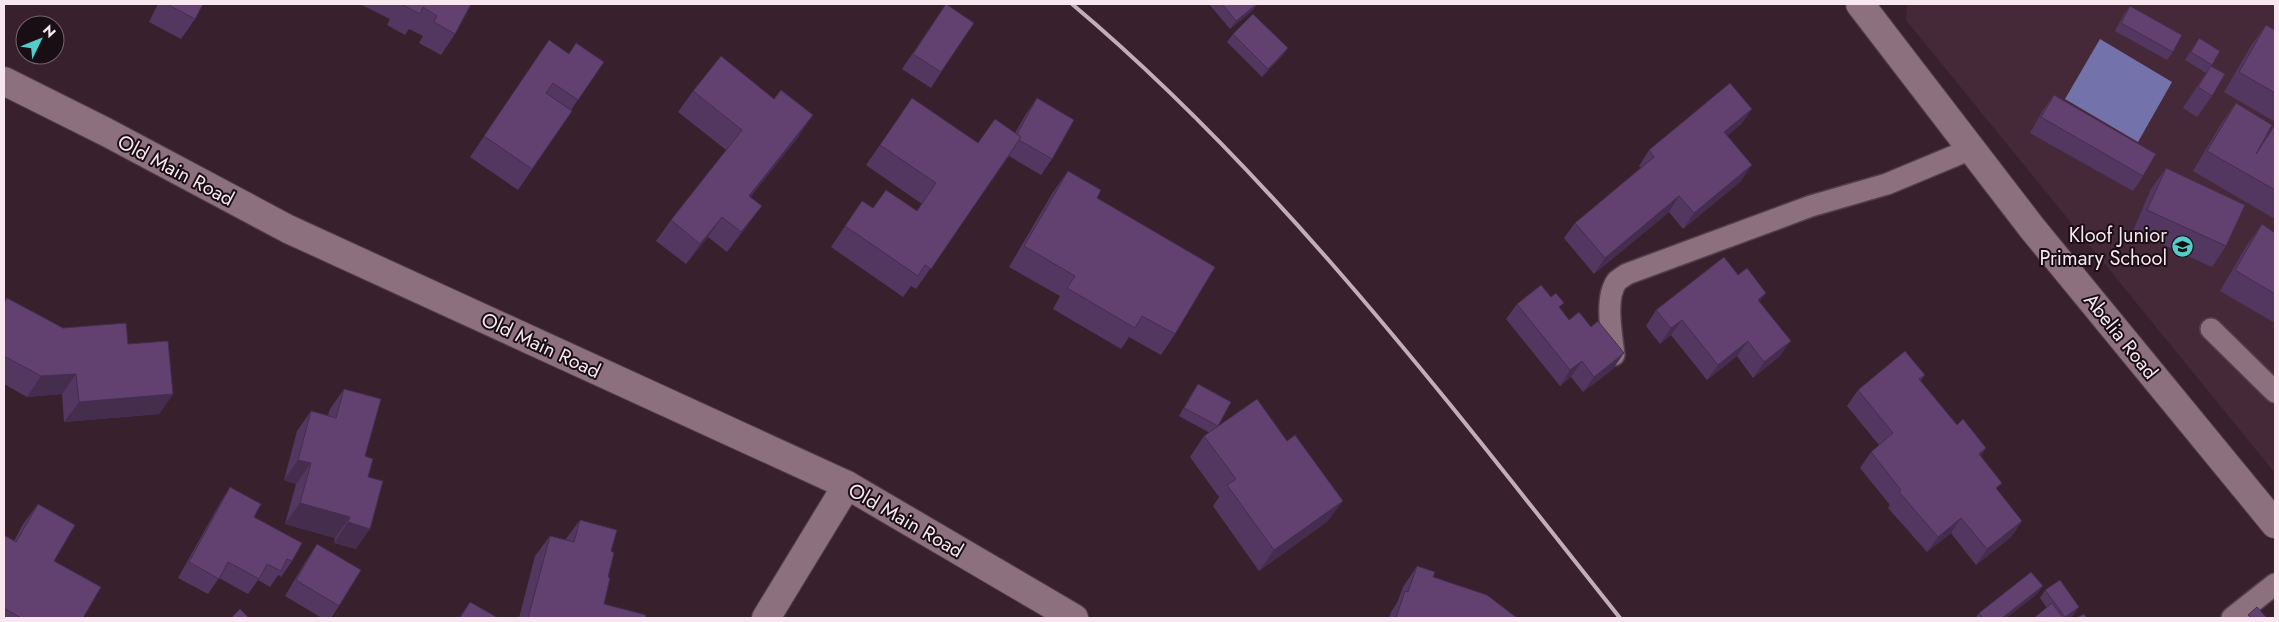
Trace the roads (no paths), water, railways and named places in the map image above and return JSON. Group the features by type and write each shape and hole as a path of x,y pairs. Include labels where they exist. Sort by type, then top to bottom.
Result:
{"street":[{"name":"Abelia Road","path":"1860,4 2032,228 2275,524"},
{"path":"1881,30 1887,4"},
{"name":"Old Main Road","path":"4,81 106,132 288,229 847,485 1074,618"},
{"path":"766,618 847,485"}],"lane":[{"path":"1614,356 1610,314 1612,295 1617,281 1627,274 1811,206 1887,184 1972,149"},
{"path":"2212,329 2275,392"},
{"path":"2232,618 2275,584"}],"railway":[{"path":"1072,4 1148,72 1222,144 1292,220 1428,377 1620,618"}],"place":[{"name":"Kloof Junior Primary School","path":"2183,246"}]}
